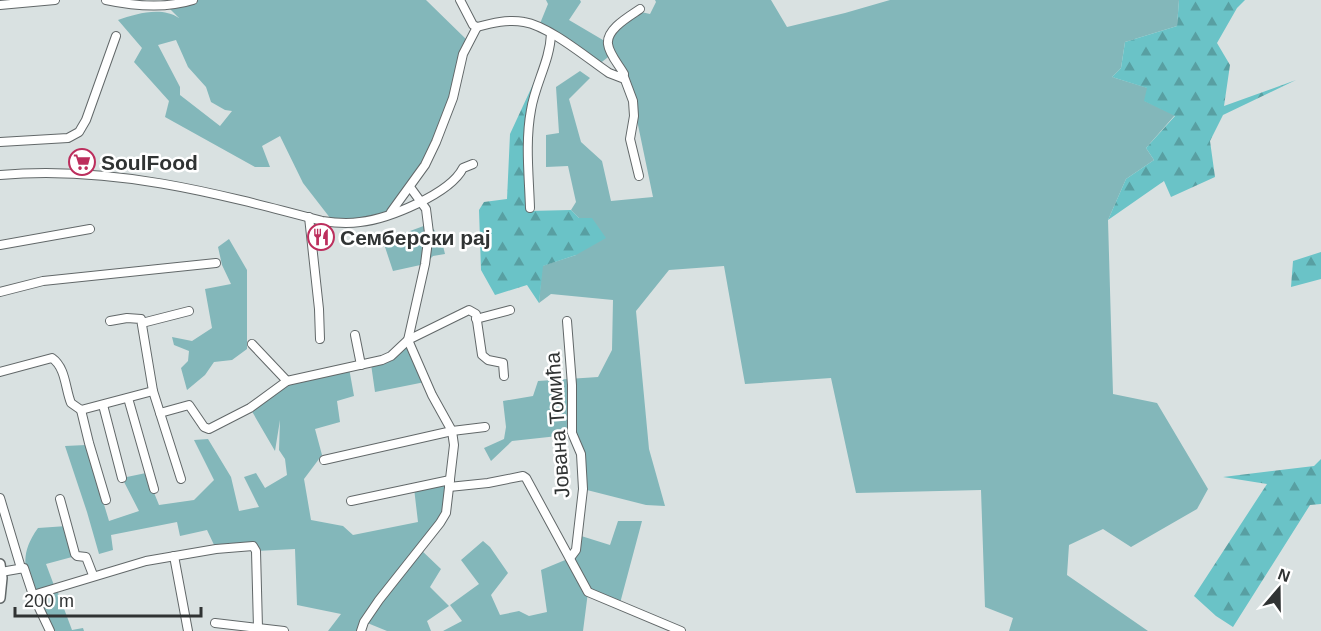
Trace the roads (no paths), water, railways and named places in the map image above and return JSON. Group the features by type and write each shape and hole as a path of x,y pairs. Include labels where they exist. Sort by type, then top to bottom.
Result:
{"street":[{"path":"0,5 55,0"},
{"path":"106,0 151,5 193,0"},
{"path":"460,0 473,25 477,27"},
{"path":"639,176 630,139 634,116 633,101 624,74 608,44 609,36 625,19 640,9"},
{"path":"390,214 425,165 436,142 453,98 463,54 477,27 516,21 538,26 609,73 618,78 624,77"},
{"path":"530,208 528,128 531,109 550,48 551,34"},
{"path":"0,142 60,139 72,137 79,132 86,120 116,36"},
{"path":"0,175 64,172 128,177 192,188 334,223 359,222 390,214 422,201 456,179 463,168 473,164"},
{"path":"361,631 364,622 379,600 440,523 446,513 445,503 450,484 454,445 452,431 432,395 408,340 425,264 429,233 428,215 422,201 410,187"},
{"path":"309,217 320,339"},
{"path":"0,244 90,229"},
{"path":"0,292 43,281 216,263"},
{"path":"476,319 510,310"},
{"path":"142,323 189,311"},
{"path":"160,413 187,404 204,427 209,429 250,408 287,381 382,360 391,356 408,340 466,311 474,312 482,355 488,360 503,363 504,376"},
{"path":"110,321 127,318 141,319 153,391 181,479"},
{"name":"Јована Томића","path":"567,321 572,385 572,433 581,454 583,489 576,550 570,558"},
{"path":"355,335 361,365"},
{"path":"252,344 287,381"},
{"path":"0,372 48,357 58,363 71,403 81,410 106,500"},
{"path":"81,410 153,391"},
{"path":"128,398 154,489"},
{"path":"104,405 122,478"},
{"path":"324,460 452,431 485,427"},
{"path":"351,501 450,484 488,483 526,477 588,592 681,631"},
{"path":"0,498 21,567 25,570 33,595 50,631"},
{"path":"60,499 75,554 86,557 93,575"},
{"path":"33,595 127,565 233,547 255,547 258,628"},
{"path":"174,556 188,631"},
{"path":"0,598 1,568 21,567"},
{"path":"215,623 284,631"}],"place":[{"name":"SoulFood","path":"82,162"},
{"name":"Семберски рај","path":"321,237"}]}
